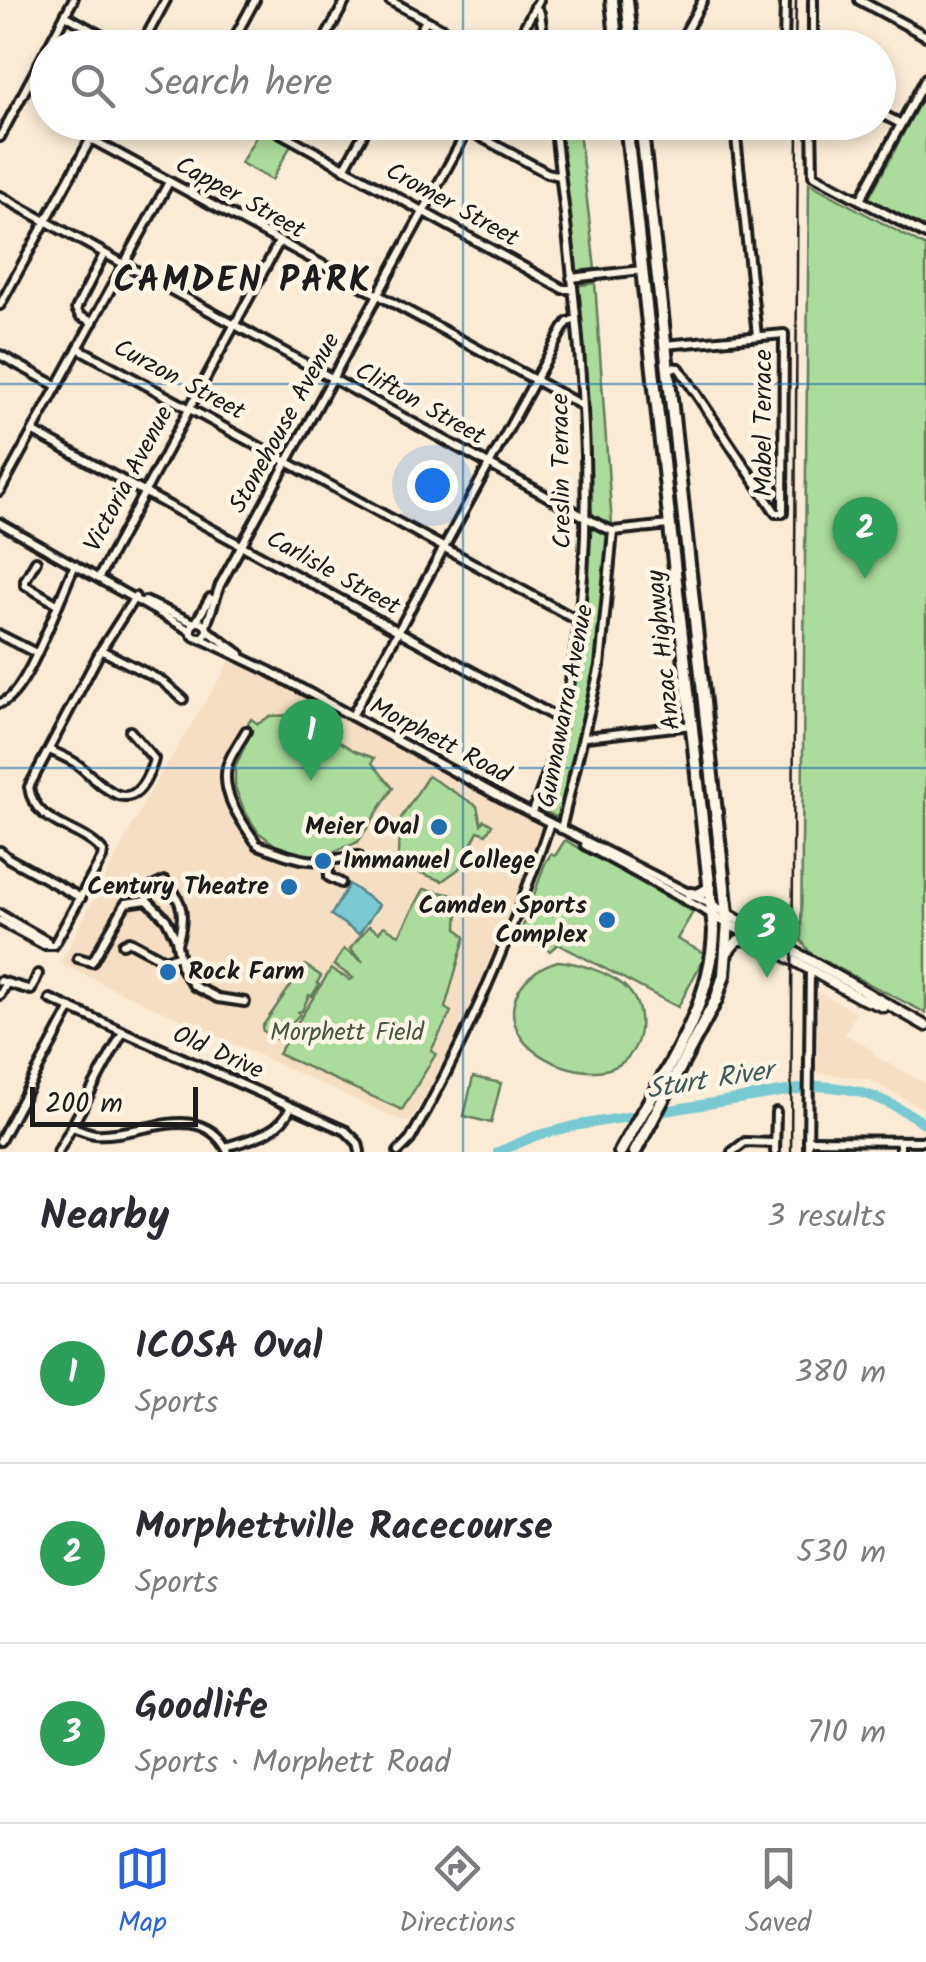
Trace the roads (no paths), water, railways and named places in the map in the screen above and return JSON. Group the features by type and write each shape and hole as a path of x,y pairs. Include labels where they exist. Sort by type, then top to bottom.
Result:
{"highway":[{"path":"612,0 615,30"},
{"path":"627,0 630,30"},
{"name":"Anzac Highway","path":"620,1152 685,1033 710,974 712,910 628,140"},
{"name":"Anzac Highway","path":"635,1152 716,1000 727,953 728,918 643,140"},
{"path":"647,306 655,306 660,300"},
{"path":"649,326 653,316 662,314"},
{"path":"665,473 675,472 677,466"},
{"path":"667,494 672,482 678,480"},
{"path":"686,668 695,668 698,654"},
{"path":"689,698 692,688 702,684"},
{"path":"690,894 698,895 710,888"},
{"path":"685,1033 697,1039"}],"main road":[{"name":"Morphett Road","path":"712,910 926,1026"},
{"name":"Morphett Road","path":"728,918 860,998 902,1013"},
{"path":"727,953 738,940 762,942"}],"street":[{"path":"57,30 73,0"},
{"path":"150,30 166,0"},
{"path":"239,30 255,0"},
{"path":"330,30 346,0"},
{"path":"389,0 445,30"},
{"path":"687,30 703,0"},
{"path":"784,30 785,0"},
{"path":"813,0 813,30"},
{"path":"859,0 871,3 926,36"},
{"path":"522,30 537,2"},
{"path":"537,2 542,30"},
{"path":"65,14 93,30"},
{"path":"421,30 426,20"},
{"path":"896,133 926,78"},
{"path":"0,137 30,80"},
{"path":"896,121 901,124"},
{"path":"0,304 89,140"},
{"name":"Capper Street","path":"92,140 581,406"},
{"name":"Cromer Street","path":"299,140 422,212 564,289 572,289"},
{"path":"344,169 360,140"},
{"name":"Stonehouse Avenue","path":"194,626 242,546 462,140"},
{"path":"493,140 547,173 560,176"},
{"name":"Creslin Terrace","path":"532,814 561,720 578,620 586,518 576,319 556,140"},
{"path":"666,346 757,336 736,140"},
{"path":"812,140 813,175 926,235"},
{"path":"860,200 892,140"},
{"path":"0,491 169,182"},
{"name":"Clifton Street","path":"0,196 614,531"},
{"name":"Victoria Avenue","path":"99,577 279,242"},
{"path":"92,322 76,309 104,254"},
{"path":"571,278 643,270"},
{"path":"352,716 534,382 568,322 576,319"},
{"name":"Mabel Terrace","path":"668,367 678,368 776,513 783,512 784,334 757,336"},
{"name":"Curzon Street","path":"78,348 578,620"},
{"path":"0,355 57,386"},
{"name":"Carlisle Street","path":"34,432 561,720"},
{"path":"0,523 194,626"},
{"path":"614,531 670,525"},
{"name":"Gunnawarra Avenue","path":"562,830 586,737 603,642 614,531"},
{"path":"36,561 24,580 26,585 57,604"},
{"path":"0,703 14,696 75,565"},
{"name":"Stonehouse Avenue","path":"206,628 220,585"},
{"path":"0,918 48,944 57,942 103,852 95,843 46,817 29,794 32,779 100,650 134,597"},
{"name":"Morphett Road","path":"194,626 206,628 245,658"},
{"name":"Morphett Road","path":"194,626 200,638 245,658 550,823 606,858 712,910"},
{"path":"200,638 206,628"},
{"path":"0,634 36,653"},
{"path":"100,650 162,681 183,699"},
{"path":"586,737 692,725"},
{"path":"48,750 72,761 93,780 121,796 133,796 154,759 130,731"},
{"path":"246,731 227,767 227,791 241,822 257,843 312,863 358,856"},
{"path":"398,1152 410,1140 472,1023 514,925 550,823"},
{"name":"Morphett Road","path":"562,830 690,894 712,910"},
{"path":"0,850 80,898"},
{"path":"328,860 329,876 342,884"},
{"path":"123,944 128,941 164,960 177,950 184,920 180,901 165,881 148,889 147,900"},
{"path":"147,900 166,919 185,976 194,986 218,998 245,1002"},
{"path":"78,958 92,962 126,904 147,900"},
{"path":"808,1152 810,969"},
{"path":"0,995 3,982 31,990 38,974"},
{"name":"Old Drive","path":"50,999 346,1131 358,1143 360,1152"},
{"path":"0,1141 70,1008"},
{"path":"58,1152 123,1032"},
{"path":"72,1127 96,1134 188,1122 208,1129 227,1150 276,1129 286,1120 291,1107"},
{"path":"732,1152 745,1142 776,1147 776,1112"},
{"path":"808,1140 926,1141"},
{"path":"900,1140 900,1152"}],"water":[{"path":"349,884 379,905 359,934 331,915"}],"waterway":[{"name":"Sturt River","path":"498,1152 573,1126 817,1086 874,1097 926,1124"}],"tram line":[{"path":"795,30 796,0"},
{"path":"791,1152 798,140"}],"place":[{"name":"Morphettville Racecourse","path":"865,579"},
{"name":"ICOSA Oval","path":"311,781"},
{"name":"Meier Oval","path":"439,827"},
{"name":"Immanuel College","path":"323,861"},
{"name":"Century Theatre","path":"289,887"},
{"name":"Camden Sports Complex","path":"607,920"},
{"name":"Rock Farm","path":"168,972"},
{"name":"Goodlife","path":"767,978"}],"district":[{"name":"CAMDEN PARK","path":"243,282"}],"park label":[{"name":"Morphett Field","path":"347,1033"}]}
